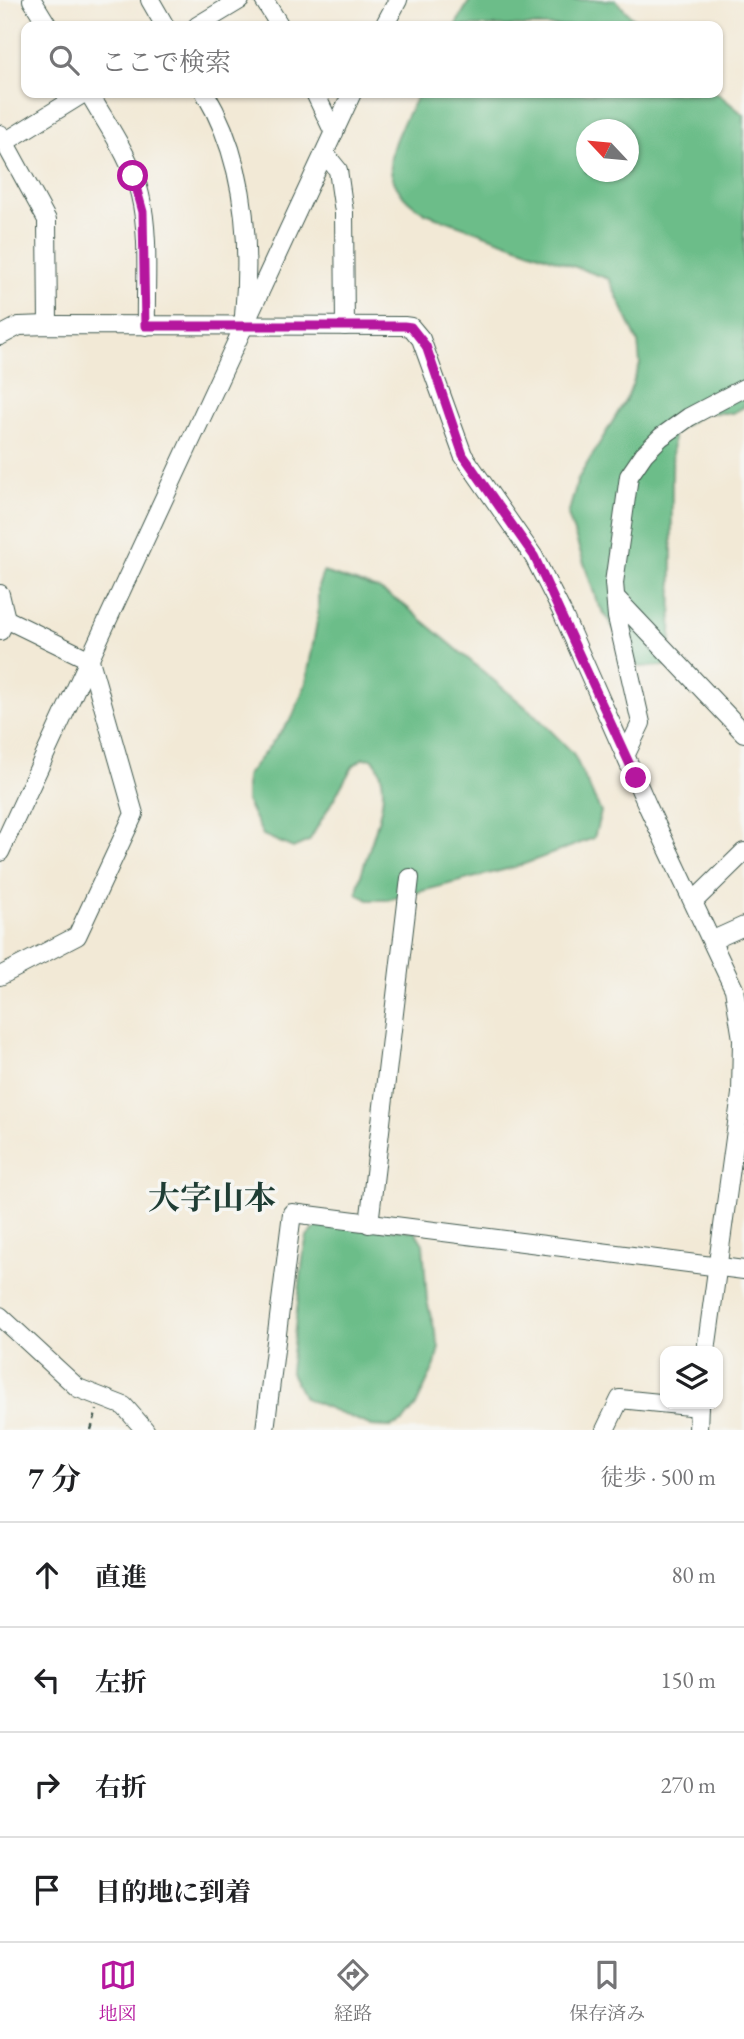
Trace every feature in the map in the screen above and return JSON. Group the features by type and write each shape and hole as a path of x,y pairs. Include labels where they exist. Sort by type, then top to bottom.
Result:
{"street":[{"path":"32,0 45,21"},
{"path":"150,0 163,21"},
{"path":"205,21 240,0"},
{"path":"264,0 277,21"},
{"path":"387,21 398,0"},
{"path":"48,325 47,220 2,138 78,98"},
{"path":"90,98 129,165 140,193 143,212 145,326"},
{"path":"208,98 222,125 243,204 243,326"},
{"path":"317,98 334,133"},
{"path":"0,852 350,98"},
{"path":"325,154 338,170 344,212 345,326"},
{"path":"0,337 19,326 48,325 404,326 411,327 421,339 463,455 534,556 627,752 648,807 734,989 742,1039 741,1094 707,1346"},
{"path":"627,752 641,723 617,617 614,583 629,476 661,437 689,417 744,387"},
{"path":"0,594 2,622 90,660"},
{"path":"616,598 744,733"},
{"path":"0,976 77,936 134,814 90,660"},
{"path":"694,901 744,852"},
{"path":"369,1224 410,878"},
{"path":"713,940 744,926"},
{"path":"265,1430 292,1213 744,1270"},
{"path":"0,1316 78,1388 124,1406 145,1430"},
{"path":"605,1430 620,1399 660,1402"},
{"path":"698,1430 699,1409"}],"path":[{"path":"91,1430 102,1398"}],"green space":[{"path":"470,0 615,0 636,21 458,21"},
{"path":"416,98 723,98 744,115 744,407 733,413 704,413 673,433 671,632 670,661 665,666 638,667 597,602 568,515 578,479 628,396 640,364 638,342 609,279 425,213 407,200 396,186 391,172 395,142"},
{"path":"323,572 378,589 403,604 535,715 573,753 601,812 594,838 519,866 387,900 368,900 357,893 382,806 383,788 381,773 373,759 363,758 353,766 309,841 293,848 263,835 246,801 246,776 292,718 306,683 318,616 318,587"},
{"path":"319,1224 415,1231 423,1244 427,1301 439,1347 435,1365 416,1406 403,1422 391,1427 372,1426 304,1398 290,1371 304,1250 307,1237"}],"district":[{"name":"大字山本","path":"212,1198"}],"route":[{"path":"133,176 140,193 143,212 145,326 411,327 426,346 463,455 534,556 627,752 636,778"}]}
